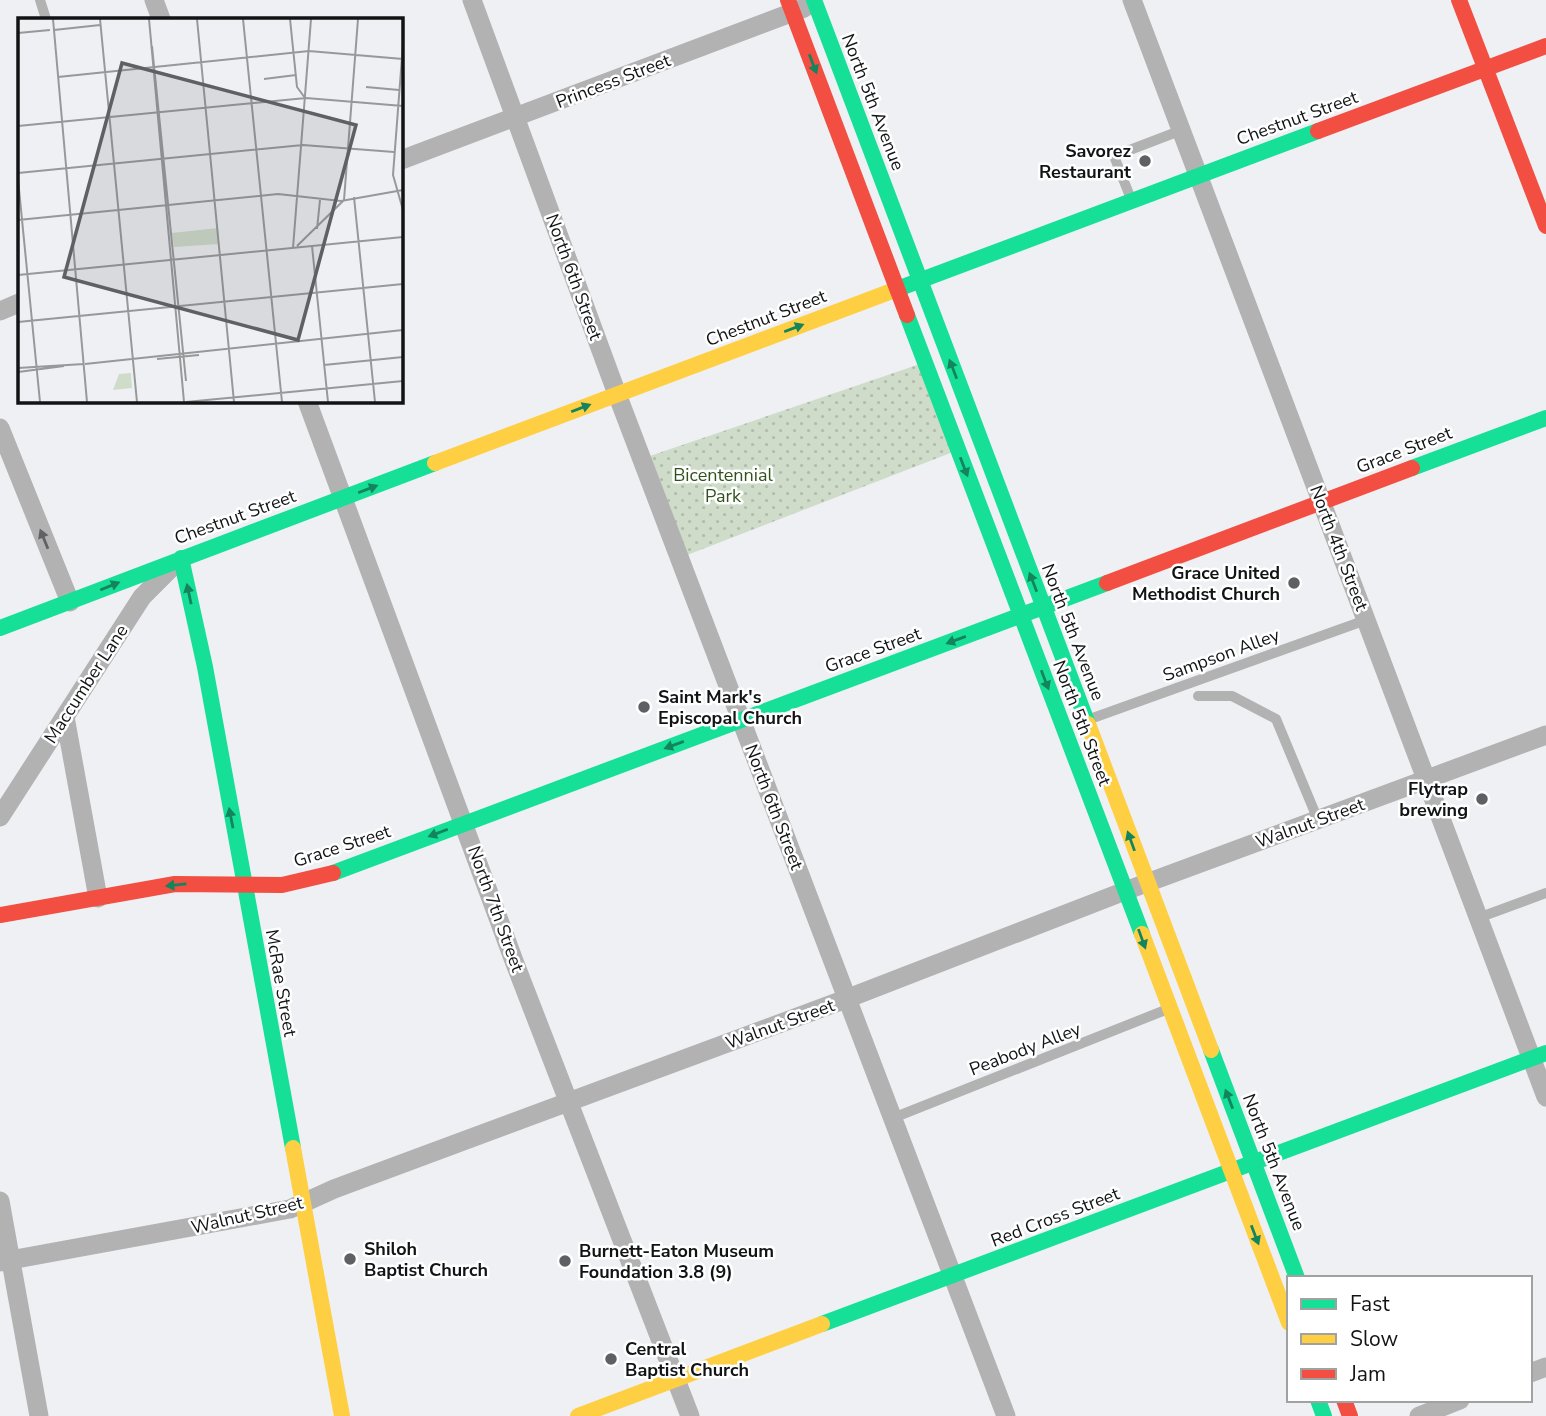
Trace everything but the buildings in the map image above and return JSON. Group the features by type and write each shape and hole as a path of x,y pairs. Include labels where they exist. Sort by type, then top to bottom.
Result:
{"street":[{"path":"154,0 161,18"},
{"name":"North 6th Street","path":"472,0 617,394 1006,1416"},
{"name":"North 4th Street","path":"1132,0 1478,918 1539,1056 1546,1097"},
{"path":"1459,0 1546,226"},
{"name":"Princess Street","path":"402,160 791,6 818,1"},
{"name":"North 5th Avenue","path":"818,1 919,280 1296,1276"},
{"path":"791,6 898,288"},
{"name":"Chestnut Street","path":"0,628 1546,46"},
{"name":"North 5th Street","path":"898,288 1231,1171"},
{"path":"0,311 18,303"},
{"name":"North 7th Street","path":"307,402 568,1102 690,1416"},
{"name":"Grace Street","path":"0,915 178,884 213,882 283,885 365,862 1546,418"},
{"path":"0,428 70,602"},
{"name":"Maccumber Lane","path":"0,817 142,597 181,558"},
{"name":"McRae Street","path":"181,558 205,667 342,1416"},
{"path":"65,717 98,898"},
{"name":"Walnut Street","path":"5,1261 205,1226 303,1204 334,1189 1546,735"},
{"name":"Red Cross Street","path":"578,1416 1539,1056"},
{"path":"1231,1171 1287,1318"},
{"path":"0,1201 5,1261 39,1416"},
{"path":"1419,1416 1455,1402"}],"lane":[{"path":"40,0 46,18"},
{"path":"1132,200 1115,156 1182,130"},
{"name":"Sampson Alley","path":"1086,720 1366,620"},
{"path":"1198,696 1232,696 1276,719 1318,820"},
{"path":"1478,918 1546,893"},
{"name":"Peabody Alley","path":"893,1118 1169,1009"}],"green space":[{"name":"Bicentennial Park","path":"920,364 953,452 682,557 644,458"}],"traffic: fast":[{"path":"814,0 1088,724"},
{"path":"892,291 1318,131"},
{"path":"907,315 1142,934"},
{"path":"1412,468 1546,418"},
{"path":"0,628 435,463"},
{"path":"181,558 205,667 293,1148"},
{"path":"333,873 1107,583"},
{"path":"1211,1050 1296,1276"},
{"path":"822,1324 1546,1053"},
{"path":"1319,1402 1324,1416"}],"traffic: slow":[{"path":"435,463 892,291"},
{"path":"1088,724 1211,1050"},
{"path":"1142,934 1287,1318"},
{"path":"293,1148 342,1416"},
{"path":"578,1416 822,1324"}],"traffic: jam":[{"path":"788,0 907,315"},
{"path":"1459,0 1546,226"},
{"path":"1318,131 1546,46"},
{"path":"1107,583 1412,468"},
{"path":"0,915 175,884 282,885 333,873"},
{"path":"1345,1402 1350,1416"}],"place":[{"name":"Savorez Restaurant","path":"1145,161"},
{"name":"Grace United Methodist Church","path":"1294,583"},
{"name":"Saint Mark's Episcopal Church","path":"644,707"},
{"name":"Flytrap brewing","path":"1482,799"},
{"name":"Shiloh Baptist Church","path":"350,1259"},
{"name":"Burnett-Eaton Museum Foundation 3.8 (9)","path":"565,1261"},
{"name":"Central Baptist Church","path":"611,1359"}]}
